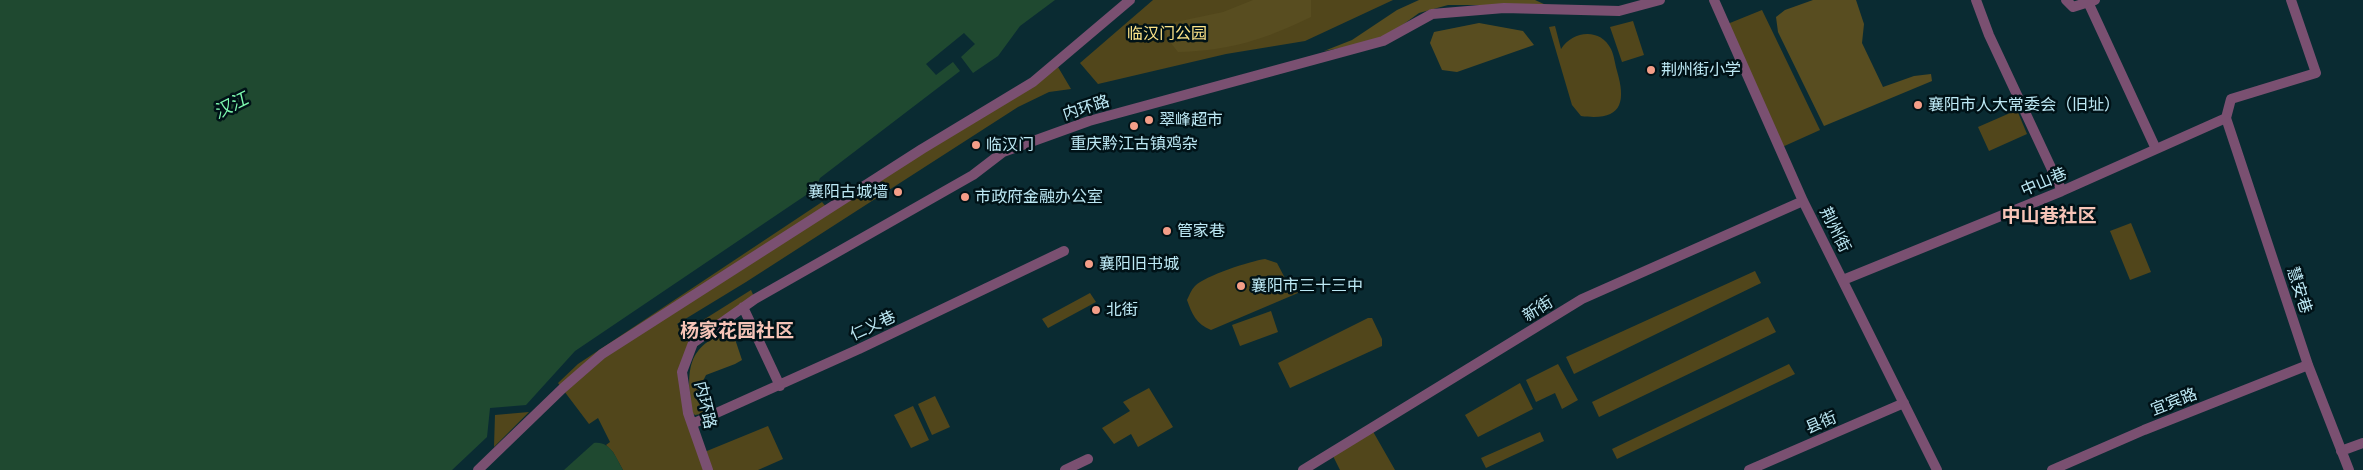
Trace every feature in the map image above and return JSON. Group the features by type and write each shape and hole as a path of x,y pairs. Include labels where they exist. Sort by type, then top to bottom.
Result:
{"street":[{"path":"478,470 563,388 602,354 922,149 1032,82 1130,0"},
{"name":"内环路","path":"708,470 692,424 682,372 693,343 743,307 973,175 1003,152 1089,121 1383,42 1432,14 1504,8 1619,11 1660,0"},
{"path":"1705,0 1722,18"},
{"name":"荆州街","path":"1714,0 1803,201 1937,470"},
{"path":"1721,0 1722,18"},
{"path":"1976,0 1988,35 2062,191"},
{"path":"2066,0 2073,7 2092,1 2156,149"},
{"path":"2226,118 2231,99 2316,73 2291,0"},
{"name":"中山巷","path":"1843,280 2062,191 2226,118"},
{"name":"慧安巷","path":"2226,118 2308,365 2349,470"},
{"name":"新街","path":"1302,470 1582,299 1803,201"},
{"name":"仁义巷","path":"692,424 780,386 1064,251"},
{"path":"743,307 780,386"},
{"name":"宜宾路","path":"2052,470 2144,430 2308,365"},
{"name":"县街","path":"1750,470 1904,403"},
{"path":"2341,451 2363,443"},
{"path":"1065,470 1088,459"}],"green space":[{"name":"临汉门公园","path":"1153,0 1393,0 1305,41 1226,54 1098,84 1080,63"},
{"path":"1253,0 1311,0 1311,17 1263,37 1214,49 1178,52 1167,38 1166,24 1223,12"},
{"path":"1419,0 1535,0 1546,5 1448,5 1419,13 1390,34 1375,42 1324,51 1352,40 1397,10"},
{"path":"1813,0 1856,0 1864,24 1862,43 1883,87 1914,76 1931,74 1932,81 1824,126 1778,32 1776,17 1785,10"},
{"path":"1762,10 1820,130 1780,148 1725,25"},
{"path":"1633,21 1644,55 1622,62 1610,27"},
{"path":"1479,23 1523,31 1534,45 1457,72 1442,70 1430,43 1434,32"},
{"path":"1555,26 1561,49 1572,38 1586,34 1600,37 1611,49 1621,93 1617,108 1612,113 1594,117 1581,116 1572,105 1549,27"},
{"path":"1058,67 1071,89 1049,92 1018,107 746,282 677,324 684,332 751,290 755,299 693,343 682,372 702,453 768,426 783,459 758,470 623,470 613,452 606,445 610,442 598,418 589,424 558,383 578,364 822,202 828,209"},
{"path":"2017,110 2027,134 1989,151 1978,127"},
{"path":"2131,223 2151,272 2130,280 2110,231"},
{"path":"1265,259 1277,263 1287,282 1285,293 1296,289 1298,293 1211,330 1198,322 1187,300 1195,286 1208,278 1228,270"},
{"path":"1755,271 1761,283 1574,374 1566,357"},
{"path":"1090,293 1096,302 1048,328 1042,319"},
{"path":"1271,311 1278,332 1240,346 1232,325"},
{"path":"1768,317 1776,332 1599,417 1592,402"},
{"path":"1368,318 1372,318 1382,339 1382,346 1290,388 1278,363"},
{"path":"727,332 733,333 742,360 706,375 702,383 710,406 706,413 695,415 691,412 689,385 692,363 696,354 703,346 713,338"},
{"path":"1558,364 1578,400 1562,409 1555,393 1536,402 1526,380"},
{"path":"1789,364 1795,374 1617,459 1612,449"},
{"path":"1520,383 1533,409 1478,437 1465,415"},
{"path":"1149,388 1173,427 1138,447 1131,434 1114,444 1102,428 1130,411 1123,402"},
{"path":"935,396 950,427 932,435 918,404"},
{"path":"913,406 929,440 911,448 894,415"},
{"path":"529,412 494,447 495,415"},
{"path":"1371,428 1395,470 1340,470 1331,452"},
{"path":"1540,432 1544,441 1486,468 1481,458"}],"water":[{"name":"汉江","path":"0,0 1055,0 1020,26 998,56 973,73 961,57 975,44 964,33 926,64 936,75 953,62 960,71 820,178 815,189 575,351 526,405 490,408 487,437 452,470 0,470"},
{"path":"594,443 600,443 609,448 623,470 564,470"}],"place":[{"name":"荆州街小学","path":"1651,70"},
{"name":"襄阳市人大常委会（旧址）","path":"1918,105"},
{"name":"翠峰超市","path":"1149,120"},
{"name":"重庆黔江古镇鸡杂","path":"1134,126"},
{"name":"临汉门","path":"976,145"},
{"name":"襄阳古城墙","path":"898,192"},
{"name":"市政府金融办公室","path":"965,197"},
{"name":"管家巷","path":"1167,231"},
{"name":"襄阳旧书城","path":"1089,264"},
{"name":"襄阳市三十三中","path":"1241,286"},
{"name":"北街","path":"1096,310"}],"district":[{"name":"中山巷社区","path":"2049,216"},
{"name":"杨家花园社区","path":"737,331"}]}
